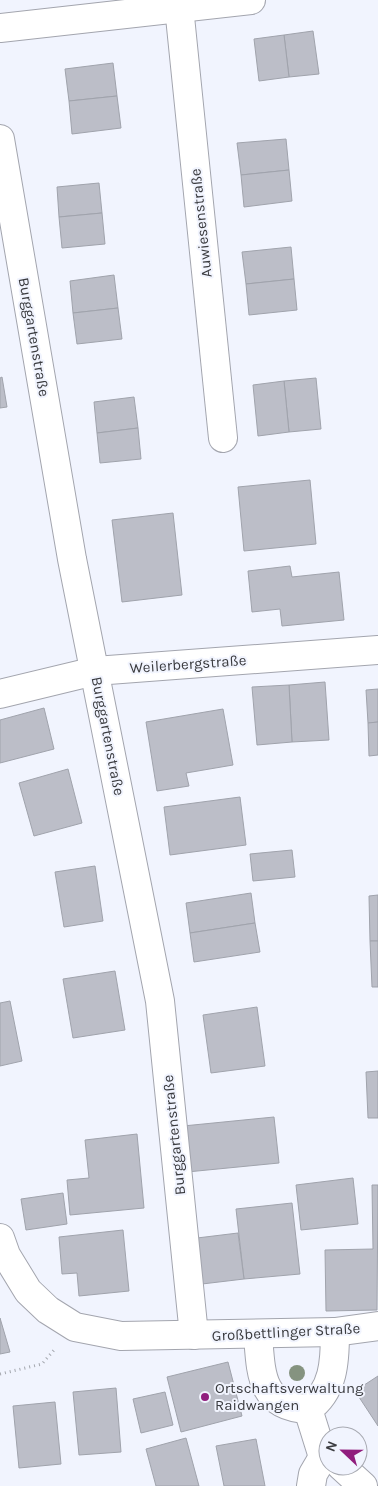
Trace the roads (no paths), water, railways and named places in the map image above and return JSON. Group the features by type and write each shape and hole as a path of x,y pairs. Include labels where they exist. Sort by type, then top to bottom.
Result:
{"street":[{"path":"0,28 251,0"},
{"name":"Auwiesenstraße","path":"179,7 223,438"},
{"name":"Burggartenstraße","path":"0,138 72,559 160,1001 194,1336"},
{"name":"Weilerbergstraße","path":"0,694 95,671 378,650"},
{"name":"Großbettlinger Straße","path":"0,1238 6,1255 28,1290 48,1310 75,1327 121,1336 194,1336 335,1332 378,1326"},
{"path":"308,1409 326,1389 331,1376 335,1357 335,1332"},
{"path":"258,1335 263,1380 268,1392 285,1405 308,1409"},
{"path":"308,1409 318,1432"},
{"path":"311,1486 313,1474 318,1470"},
{"path":"350,1476 363,1486"}],"place":[{"name":"Ortschaftsverwaltung Raidwangen","path":"205,1397"}]}
